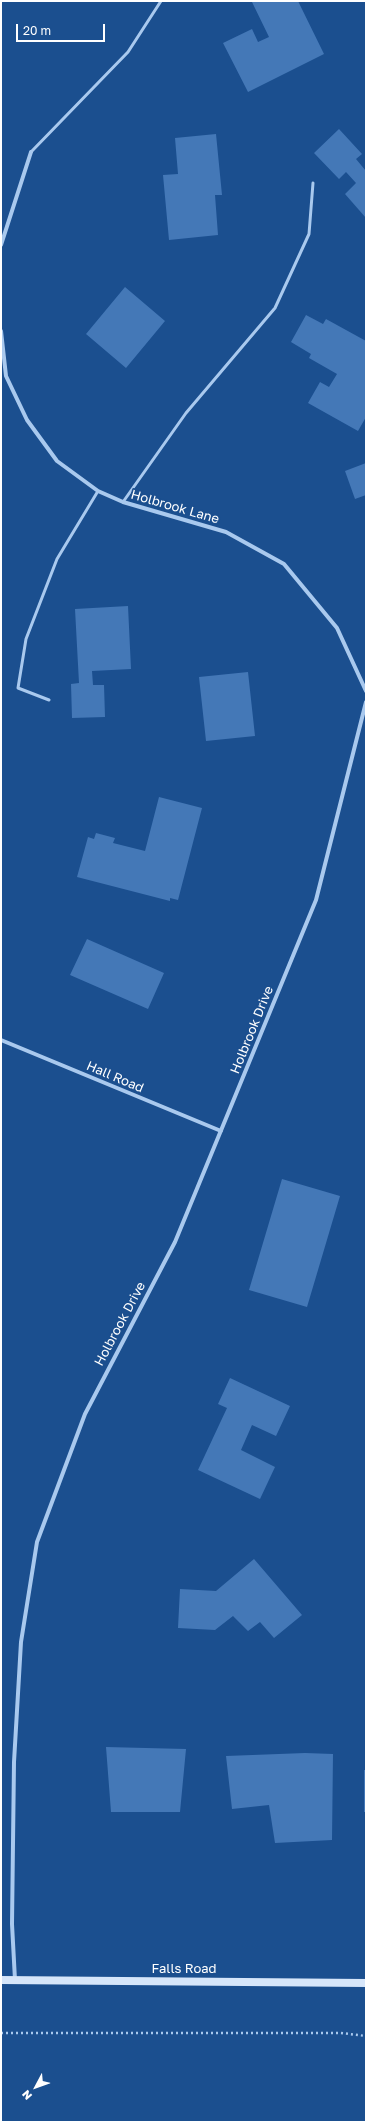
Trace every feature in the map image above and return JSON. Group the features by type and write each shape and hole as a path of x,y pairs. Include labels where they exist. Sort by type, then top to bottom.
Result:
{"main road":[{"name":"Falls Road","path":"1,1980 366,1983"}],"street":[{"path":"1,245 31,152"},
{"name":"Holbrook Lane","path":"1,331 6,376 27,420 57,461 98,491 123,502 226,532 284,564 337,628 366,691"},
{"name":"Holbrook Drive","path":"15,1980 12,1924 14,1762 21,1642 37,1542 85,1414 175,1242 316,900 366,702"},
{"name":"Hall Road","path":"1,1040 221,1131"}],"lane":[{"path":"31,152 128,52 161,1"},
{"path":"123,502 186,413 275,308 309,234 313,183"},
{"path":"48,700 18,688 26,639 58,558 98,491"}],"path":[{"path":"1,2033 341,2033 366,2036"}],"building":[{"path":"298,1 324,54 248,92 223,43 252,29 258,42 269,37 252,2"},
{"path":"339,129 362,154 356,159 366,171 366,218 345,194 356,183 346,172 339,179 314,153"},
{"path":"216,134 222,195 215,195 218,235 169,240 163,175 178,174 175,138"},
{"path":"125,287 165,321 126,368 86,334"},
{"path":"306,315 323,324 326,319 366,341 366,417 358,431 308,403 320,382 329,387 337,374 309,358 311,354 291,342"},
{"path":"366,463 366,495 355,499 345,471"},
{"path":"128,606 131,669 92,671 93,685 104,685 105,717 72,718 71,684 79,683 75,609"},
{"path":"248,672 255,736 206,741 199,677"},
{"path":"159,797 202,808 178,900 170,898 170,901 77,877 88,837 94,839 96,833 115,838 113,843 145,851"},
{"path":"87,939 164,973 148,1009 70,975"},
{"path":"282,1179 340,1196 307,1307 249,1290"},
{"path":"230,1378 290,1406 276,1436 252,1425 241,1450 275,1467 260,1499 198,1470 227,1408 218,1404"},
{"path":"254,1559 302,1615 274,1638 260,1622 248,1631 233,1616 215,1630 178,1628 180,1589 216,1591"},
{"path":"106,1747 186,1749 180,1812 111,1812"},
{"path":"305,1753 333,1754 332,1840 275,1843 269,1805 232,1809 226,1756"},
{"path":"364,1770 366,1770 366,1812 364,1812"}]}
